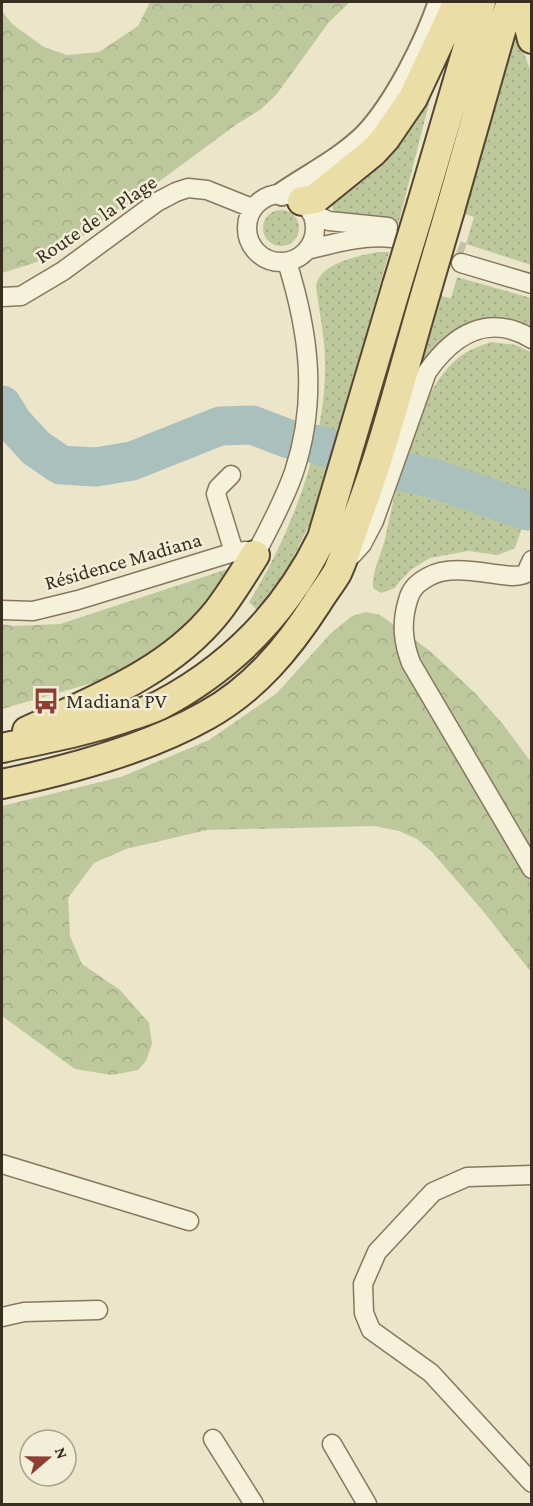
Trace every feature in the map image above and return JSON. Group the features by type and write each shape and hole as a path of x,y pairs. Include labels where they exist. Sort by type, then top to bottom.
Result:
{"main road":[{"path":"298,202 315,199 373,152 385,139 413,98 458,2"},
{"path":"2,748 105,725 158,706 211,674 255,636 292,592 321,538 338,489 481,2"},
{"path":"2,784 111,755 208,715 247,687 270,666 302,626 337,572 374,498 393,439 426,292 511,2"},
{"path":"531,3 531,39"},
{"path":"2,741 120,689 160,663 194,636 216,613 245,553"}],"street":[{"path":"298,202 341,155 366,135 386,110 410,70 440,2"},
{"name":"Route de la Plage","path":"2,297 21,296 63,271 157,202 176,192 188,188 207,190 252,208"},
{"path":"298,202 314,222 312,242 298,258 287,262 267,259 252,246 247,227 252,208 260,200 271,195 298,202 329,221 376,225 394,234 353,238 307,250"},
{"path":"531,272 463,257 531,284"},
{"path":"245,553 293,474 305,423 309,378 308,352 295,287 287,262"},
{"path":"393,439 427,372 450,344 461,336 483,329 511,330 531,339"},
{"path":"231,474 218,488 216,494 245,553"},
{"name":"Résidence Madiana","path":"2,610 33,611 245,553"},
{"path":"531,560 526,573 522,576 462,569 447,569 434,573 416,584 409,597 403,618 404,644 411,663 531,869"},
{"path":"2,1164 189,1221"},
{"path":"531,1176 467,1177 433,1192 377,1252 363,1284 364,1313 371,1330 430,1373 531,1483"},
{"path":"2,1317 24,1312 98,1310"},
{"path":"213,1439 254,1504"},
{"path":"332,1444 367,1504"}],"green space":[{"path":"150,2 350,2 329,22 276,95 261,109 59,252 2,273 2,11 12,24 44,47 67,55 99,52 138,26"},
{"path":"515,29 531,72 531,265 466,244 474,217 465,214"},
{"path":"436,76 398,225 343,215 333,210 331,203"},
{"path":"281,210 294,215 299,228 294,241 281,246 268,241 263,228 268,215"},
{"path":"389,252 316,511 283,578 257,610 249,602 292,518 312,456 319,425 324,394 325,363 316,286 319,278 332,266 351,258"},
{"path":"457,277 531,298 531,328 514,322 498,320 483,320 469,324 444,340 421,366 440,296 451,298"},
{"path":"491,342 516,345 532,353 531,501 515,548 498,555 468,551 430,558 412,569 395,588 381,593 373,588 374,575 402,468 419,417 443,374 458,358 470,350"},
{"path":"234,567 212,599 161,648 99,681 2,709 2,624 13,626 60,624"},
{"path":"366,612 380,615 430,651 474,692 502,723 531,762 531,972 432,852 417,839 399,831 375,826 207,830 126,849 94,863 68,898 70,936 82,964 120,990 149,1023 152,1044 146,1061 138,1070 112,1075 75,1069 2,1016 2,806 121,777 209,740 277,693 331,633 352,616"}],"waterway":[{"path":"2,405 13,423 36,448 61,465 96,467 132,461 220,426 252,425 289,439"},
{"path":"314,444 330,449"},
{"path":"403,472 429,477 528,511"}],"tunnel":[{"path":"432,241 464,252"}],"place":[{"name":"Madiana PV","path":"46,701"}]}
